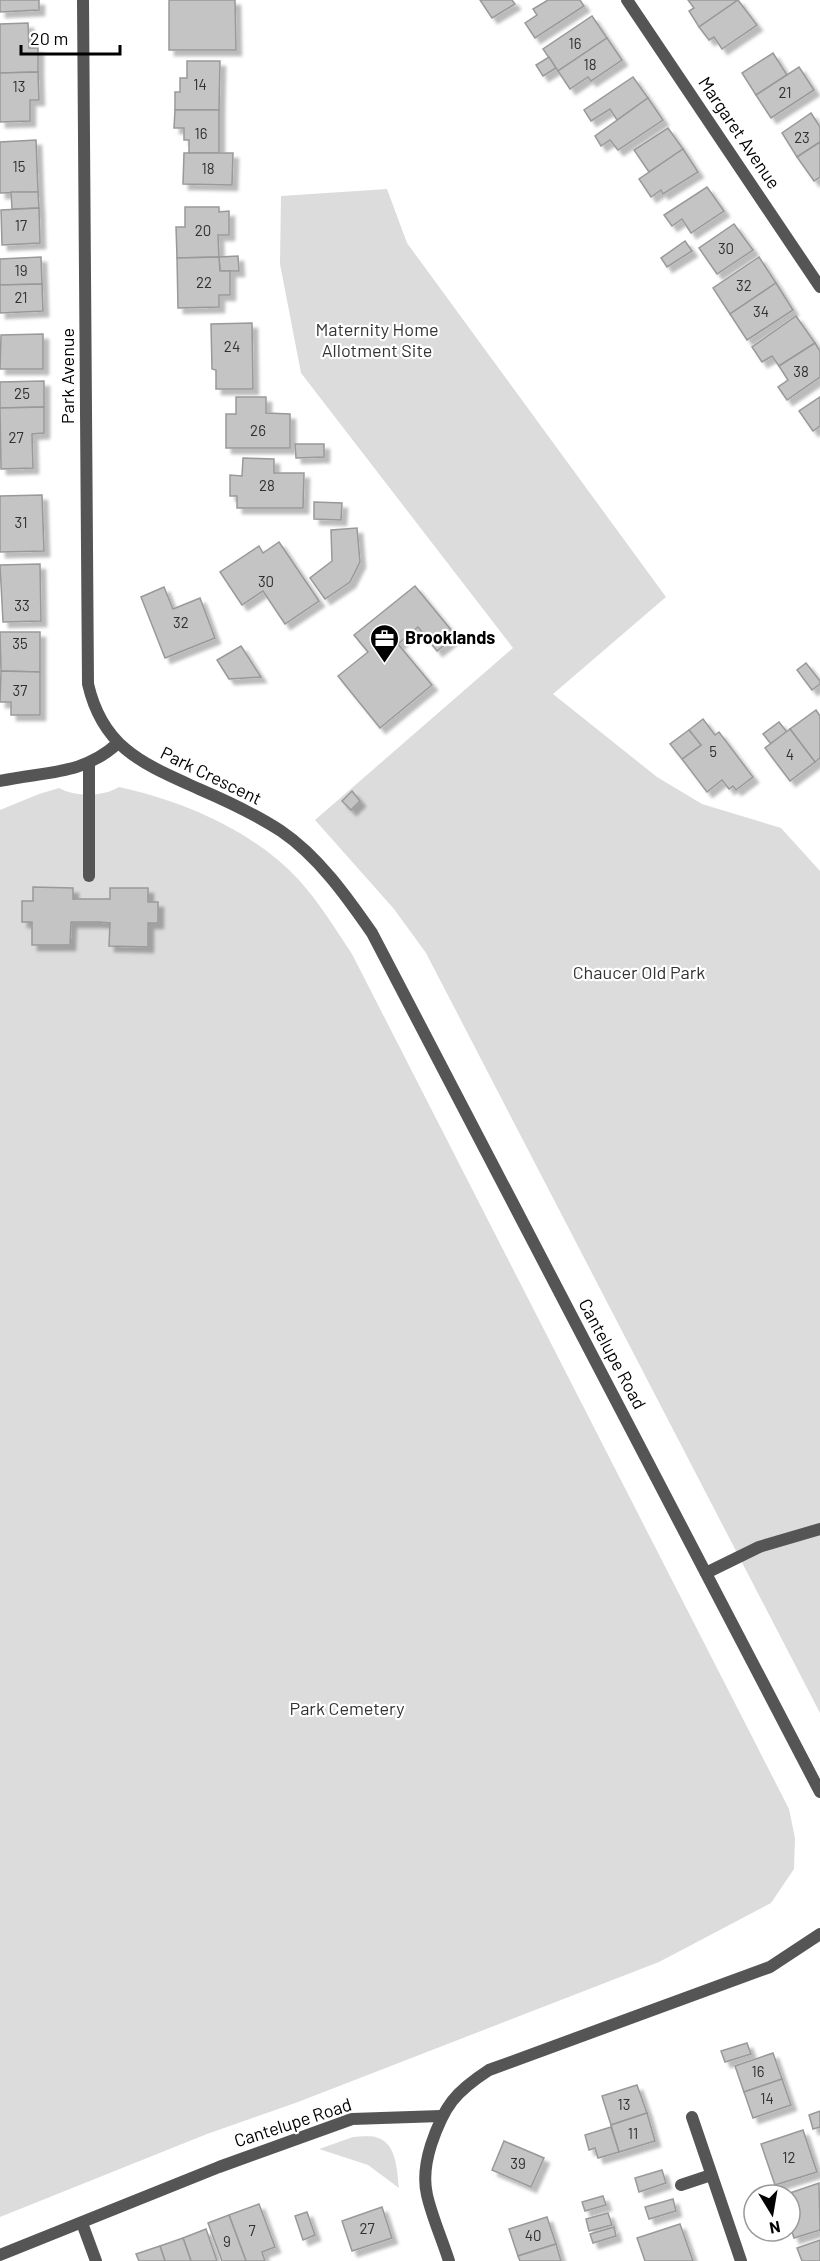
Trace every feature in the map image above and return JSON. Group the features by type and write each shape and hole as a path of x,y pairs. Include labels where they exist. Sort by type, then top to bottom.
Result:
{"street":[{"name":"Park Avenue","path":"83,0 88,684 93,704 118,743"},
{"name":"Margaret Avenue","path":"627,0 820,286"},
{"path":"0,781 89,764 103,757 118,743"},
{"name":"Park Crescent","path":"118,743 146,765 233,803 282,832 314,859 372,933"},
{"path":"89,764 89,876"},
{"name":"Cantelupe Road","path":"372,933 820,1792"},
{"path":"706,1573 759,1547 820,1529"},
{"path":"449,2261 426,2193 425,2171 441,2116 459,2093 489,2070 770,1967 820,1934"},
{"name":"Cantelupe Road","path":"0,2255 219,2167 352,2119 441,2116"},
{"path":"692,2117 741,2261"},
{"path":"681,2185 711,2175"},
{"path":"82,2223 96,2261"}],"green space":[{"name":"Chaucer Old Park","path":"387,189 407,243 666,597 553,694 657,777 702,804 781,828 820,871 820,1713 426,953 394,909 315,820 513,648 301,373 280,264 281,196"},
{"name":"Park Cemetery","path":"119,787 192,809 260,846 305,887 352,954 789,1809 795,1838 794,1869 771,1903 659,1962 298,2102 207,2134 0,2217 0,810 59,788 89,795 105,793"},
{"path":"353,2137 375,2137 389,2146 395,2159 399,2188 368,2165 319,2149"}],"building":[{"path":"0,0 39,0 39,10 0,12"},
{"path":"169,0 235,0 236,50 169,50"},
{"path":"480,0 512,0 515,4 492,18"},
{"path":"548,0 580,0 584,6 535,38 525,23 537,15 533,9"},
{"path":"688,0 738,0 699,27 689,11 694,8"},
{"path":"738,0 757,25 722,49 714,37 709,40 699,27"},
{"path":"592,16 607,38 558,71 543,49"},
{"path":"28,23 29,48 38,48 38,72 0,73 0,24"},
{"path":"607,38 622,60 591,81 588,77 570,89 558,71"},
{"path":"773,53 787,75 756,95 742,73"},
{"path":"549,57 556,68 543,76 536,65"},
{"path":"187,61 220,61 219,110 175,110 175,92 180,92 180,78 187,78"},
{"path":"799,67 814,90 771,118 756,95"},
{"path":"38,72 39,100 30,100 30,121 0,122 0,73"},
{"path":"633,77 648,98 617,120 610,109 591,121 584,110"},
{"path":"648,98 663,120 618,150 610,140 601,146 595,136"},
{"path":"175,110 219,110 219,153 189,153 189,140 184,140 184,128 174,128"},
{"path":"811,113 820,127 820,142 797,157 782,133"},
{"path":"668,128 683,149 649,172 634,150"},
{"path":"36,140 38,192 0,193 0,142"},
{"path":"820,142 820,177 814,181 797,157"},
{"path":"683,149 698,172 663,194 661,190 651,197 639,179"},
{"path":"184,153 233,153 232,185 183,184"},
{"path":"707,187 724,211 691,233 682,219 672,226 664,215"},
{"path":"11,192 38,192 39,208 12,209"},
{"path":"185,207 219,207 219,212 229,211 229,235 218,235 219,257 177,258 176,227 185,227"},
{"path":"39,208 40,243 2,245 1,210"},
{"path":"734,224 753,250 717,274 699,248"},
{"path":"685,241 692,251 667,267 661,258"},
{"path":"238,256 239,271 220,271 219,257"},
{"path":"41,257 42,284 0,285 0,259"},
{"path":"219,257 220,271 230,271 230,295 219,295 219,307 178,308 177,258"},
{"path":"759,257 776,283 730,314 713,288"},
{"path":"776,283 793,310 747,340 730,314"},
{"path":"42,284 43,311 0,313 0,285"},
{"path":"796,316 815,343 779,366 772,356 762,362 752,347"},
{"path":"252,323 253,389 216,389 216,370 212,369 211,324"},
{"path":"43,334 43,369 0,369 1,335"},
{"path":"815,343 820,351 820,377 787,400 778,387 788,380 779,366"},
{"path":"44,381 44,407 0,408 0,382"},
{"path":"236,397 266,397 266,413 290,414 290,448 226,448 226,414 236,414"},
{"path":"820,397 820,426 813,431 799,411"},
{"path":"44,407 44,433 32,434 33,468 1,469 0,408"},
{"path":"295,444 324,444 324,457 296,458"},
{"path":"243,458 274,459 274,473 304,473 303,508 237,508 237,496 230,496 230,475 242,476"},
{"path":"42,495 44,551 0,552 0,496"},
{"path":"314,502 342,503 341,520 314,519"},
{"path":"357,528 360,562 350,582 325,599 310,578 332,561 331,530"},
{"path":"279,542 319,601 285,624 263,591 242,605 220,572 259,546 263,553"},
{"path":"40,564 41,621 3,622 0,565"},
{"name":"Brooklands","path":"415,586 456,636 437,651 418,627 398,644 432,685 380,728 338,676 368,652 354,635"},
{"path":"164,587 173,609 200,598 215,638 165,658 141,597"},
{"path":"0,632 40,632 40,672 1,671"},
{"path":"241,646 261,677 229,679 217,660"},
{"path":"806,663 820,681 820,684 812,690 797,670"},
{"path":"1,671 40,672 40,715 11,715 11,702 0,702"},
{"path":"816,710 820,716 820,758 815,762 790,729"},
{"path":"703,719 715,735 719,732 753,777 736,790 733,786 729,789 722,780 707,792 682,759 701,745 689,730"},
{"path":"779,722 787,732 771,744 763,734"},
{"path":"790,729 815,762 790,781 765,748"},
{"path":"689,730 701,745 682,759 670,744"},
{"path":"352,791 360,801 351,810 342,801"},
{"path":"33,887 73,888 73,899 110,899 110,888 148,888 148,902 158,902 158,923 148,923 148,947 109,946 110,923 98,922 71,922 70,945 32,945 32,922 22,922 22,901 33,901"},
{"path":"747,2043 751,2054 725,2062 721,2051"},
{"path":"773,2053 782,2079 744,2092 735,2066"},
{"path":"782,2079 791,2105 753,2118 744,2092"},
{"path":"637,2085 647,2113 611,2125 602,2096"},
{"path":"820,2111 820,2127 813,2129 809,2115"},
{"path":"647,2113 655,2141 619,2152 611,2125"},
{"path":"611,2127 619,2152 598,2158 595,2148 589,2150 585,2135"},
{"path":"803,2130 817,2172 774,2183 761,2144"},
{"path":"504,2141 544,2158 531,2187 492,2170"},
{"path":"662,2170 666,2183 639,2192 635,2178"},
{"path":"819,2183 820,2230 802,2236 802,2189"},
{"path":"603,2196 606,2205 585,2211 582,2202"},
{"path":"673,2199 676,2211 649,2219 645,2207"},
{"path":"259,2204 275,2247 262,2252 265,2261 246,2261 229,2215"},
{"path":"382,2207 392,2238 352,2251 342,2221"},
{"path":"307,2212 315,2235 303,2240 295,2216"},
{"path":"608,2213 612,2225 589,2231 586,2219"},
{"path":"229,2215 246,2261 222,2261 208,2223"},
{"path":"547,2217 556,2244 518,2256 509,2229"},
{"path":"680,2224 693,2261 645,2261 637,2238"},
{"path":"614,2227 616,2236 593,2243 590,2234"},
{"path":"206,2229 217,2261 191,2261 183,2238"},
{"path":"183,2238 191,2261 165,2261 160,2246"},
{"path":"820,2240 820,2261 802,2261 797,2248"},
{"path":"556,2244 561,2261 520,2261 518,2256"},
{"path":"160,2246 165,2261 139,2261 136,2254"}],"place":[{"name":"Brooklands","path":"384,664"}],"park label":[{"name":"Maternity Home Allotment Site","path":"377,340"}]}
